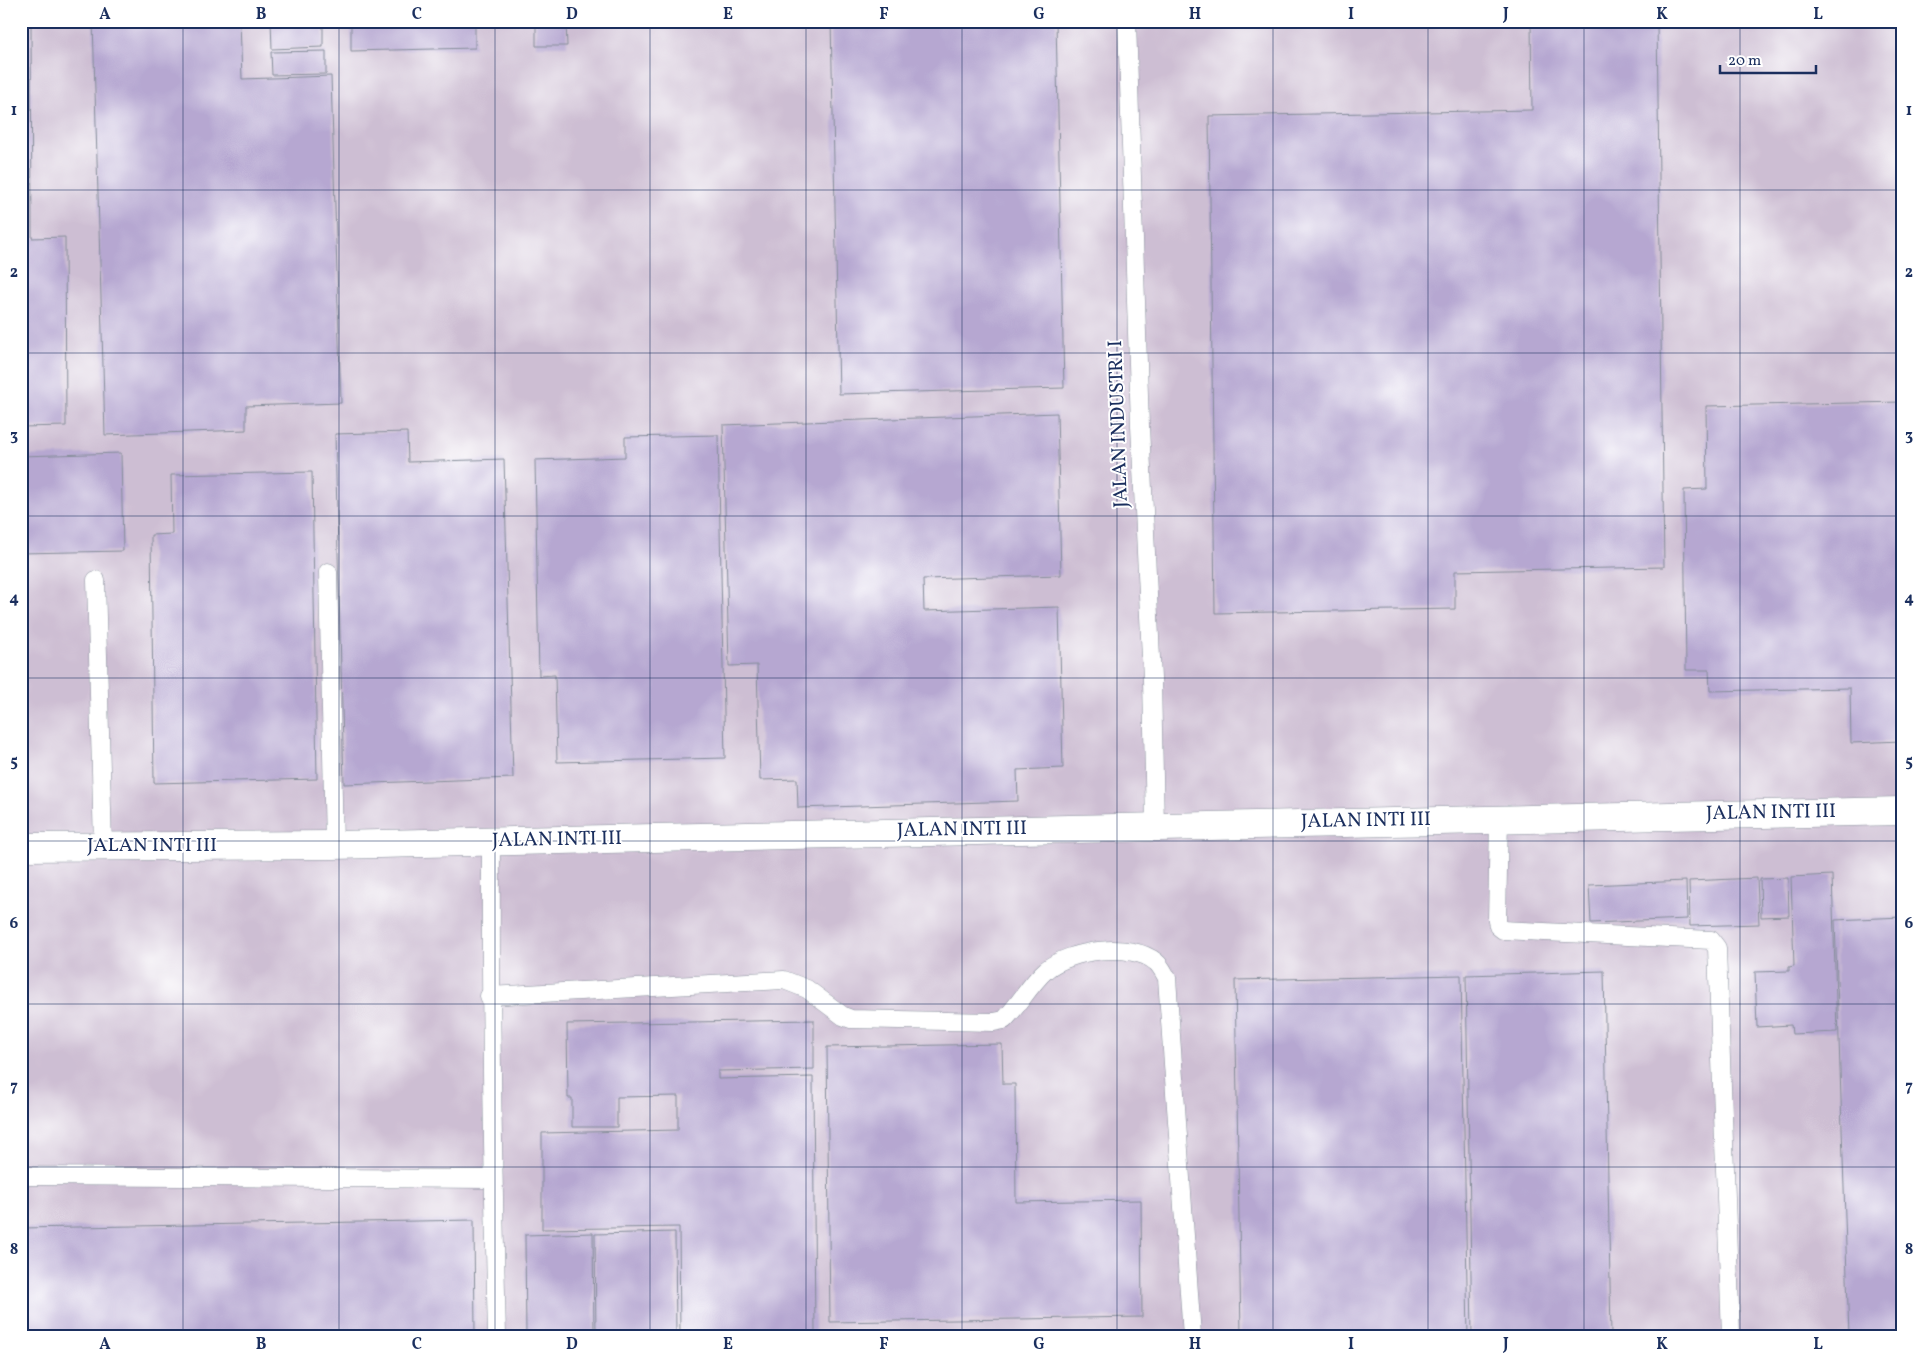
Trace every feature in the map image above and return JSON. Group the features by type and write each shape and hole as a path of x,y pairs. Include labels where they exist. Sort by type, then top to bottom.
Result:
{"street":[{"name":"JALAN INTI III","path":"21,847 334,845 1499,818 1902,811"}],"lane":[{"name":"JALAN INDUSTRI I","path":"1127,21 1140,417 1152,679 1155,826"},
{"path":"328,572 334,845"},
{"path":"96,580 103,847"},
{"path":"1499,818 1497,921 1498,926 1503,930 1711,940 1717,948 1732,1336"},
{"path":"491,841 489,996 493,1071 493,1180 497,1336"},
{"path":"489,996 784,980 807,989 843,1016 851,1019 994,1022 1004,1020 1047,970 1065,959 1119,949 1136,952 1156,962 1167,978 1192,1336"},
{"path":"21,1176 493,1180"}],"shaded area":[{"path":"21,21 1902,21 1902,1336 21,1336"}],"building":[{"path":"93,21 240,21 242,79 331,76 341,403 246,406 246,430 105,435"},
{"path":"271,21 323,21 323,47 272,49"},
{"path":"351,21 475,21 475,48 351,51"},
{"path":"536,21 566,21 567,46 536,46"},
{"path":"831,21 1056,21 1064,388 839,394"},
{"path":"1531,21 1657,21 1664,567 1455,571 1455,609 1215,613 1209,116 1532,110"},
{"path":"21,25 31,25 32,238 65,237 66,426 21,427"},
{"path":"326,51 326,74 272,75 271,52"},
{"path":"1902,402 1902,741 1851,743 1850,688 1710,691 1709,670 1686,670 1684,490 1707,489 1706,406"},
{"path":"1057,413 1061,575 923,579 924,611 1059,607 1063,768 1017,770 1018,801 798,808 797,779 760,780 757,665 729,666 723,425"},
{"path":"407,432 408,462 504,459 513,778 344,784 335,434"},
{"path":"718,435 725,758 557,762 555,675 539,676 535,460 625,457 625,437"},
{"path":"121,453 123,551 21,553 21,456"},
{"path":"312,472 317,779 154,783 151,535 172,534 171,475"},
{"path":"1832,875 1837,1032 1792,1034 1791,1025 1757,1027 1755,972 1789,971 1789,967 1794,966 1791,877"},
{"path":"1757,878 1759,924 1690,926 1689,881"},
{"path":"1788,878 1789,916 1761,917 1760,879"},
{"path":"1686,881 1687,919 1591,923 1589,885"},
{"path":"1902,917 1902,1336 1849,1336 1835,920"},
{"path":"1604,971 1611,1336 1472,1336 1466,975"},
{"path":"1461,975 1468,1336 1241,1336 1235,980"},
{"path":"814,1020 814,1069 718,1071 718,1079 813,1077 815,1336 680,1336 679,1227 542,1229 542,1133 678,1130 678,1096 617,1097 617,1127 572,1127 572,1098 568,1098 567,1024"},
{"path":"1002,1044 1003,1084 1015,1084 1016,1202 1141,1200 1142,1317 830,1322 827,1047"},
{"path":"474,1220 475,1336 29,1336 29,1300 23,1300 24,1336 21,1336 21,1228"},
{"path":"675,1232 676,1336 596,1336 595,1234"},
{"path":"593,1233 594,1336 526,1336 525,1235"}]}
